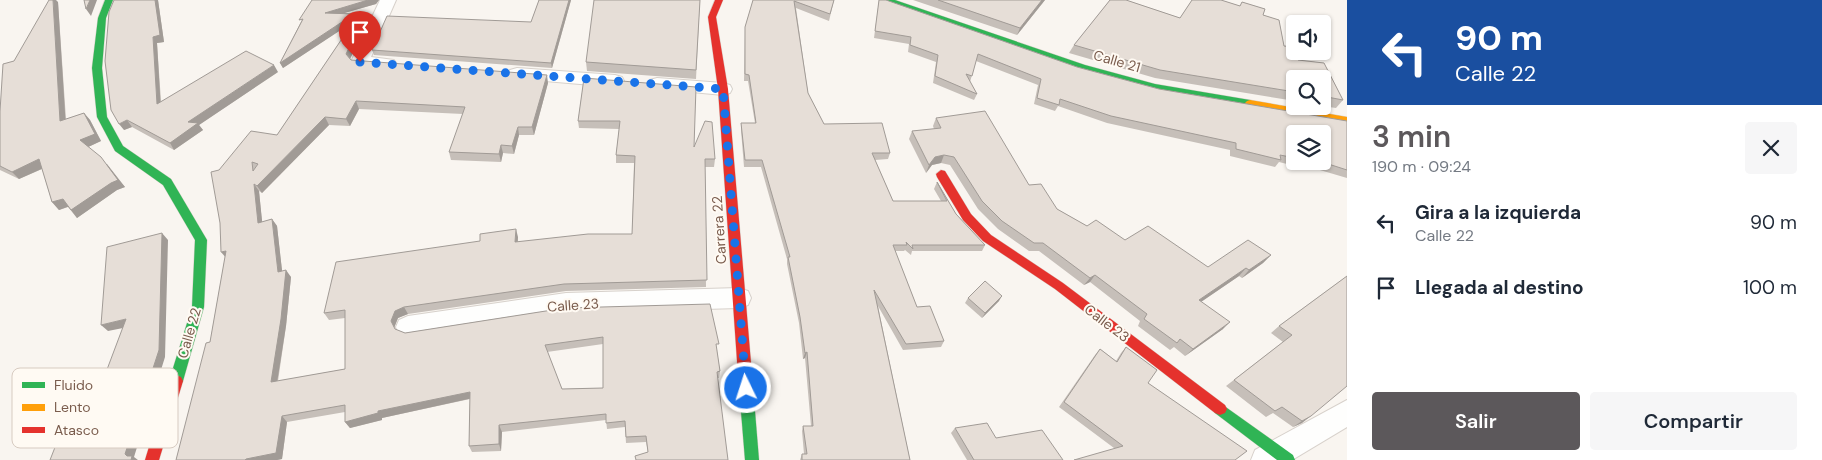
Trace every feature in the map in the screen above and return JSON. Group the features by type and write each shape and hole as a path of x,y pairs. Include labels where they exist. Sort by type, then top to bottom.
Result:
{"street":[{"name":"Calle 22","path":"109,0 102,18 97,68 102,117 119,148 167,182 201,240 198,307 178,374"},
{"path":"388,0 360,62 409,66"},
{"name":"Carrera 22","path":"719,0 712,17 723,89 752,460"},
{"name":"Calle 21","path":"887,0 1082,67 1155,87 1347,120"},
{"path":"497,72 723,89"},
{"name":"Calle 23","path":"941,174 966,216 997,246 1058,286 1277,457"},
{"name":"Calle 23","path":"408,327 566,303 739,298"},
{"path":"1277,457 1347,413"},
{"name":"Calle 22","path":"152,460 156,448"}],"building":[{"path":"49,0 53,0 60,121 84,113 95,134 80,140 101,157 118,180 71,210 63,199 52,202 39,159 12,172 0,166 0,111 3,64 14,61"},
{"path":"84,0 90,0 86,9"},
{"path":"114,0 155,0 160,35 153,37 157,104 246,51 274,65 188,122 198,123 170,143 127,120 119,124 111,110 105,61 109,12"},
{"path":"312,0 368,0 325,13 354,14 280,63 303,19 299,20"},
{"path":"539,0 569,0 551,63 372,50 387,16 531,22"},
{"path":"594,0 700,0 696,70 586,62"},
{"path":"753,0 834,0 830,14 794,1 808,93 824,124 882,123 890,153 872,153 893,201 947,201 937,182 956,214 985,245 912,245 913,249 906,242 907,245 893,245 917,307 930,306 944,341 906,344 874,290 910,460 802,460 802,454 807,454 803,426 813,426 807,352 805,353 788,257 790,257 762,160 745,160 741,123 756,123 749,75 745,74 745,27"},
{"path":"879,0 886,0 1077,67 1159,89 1286,111 1286,115 1312,115 1347,121 1347,170 1331,165 1331,125 1286,125 1286,156 1280,155 1281,160 1236,149 1236,143 1111,116 1060,99 1059,105 1037,98 1041,79 978,54 972,76 966,74 977,94 935,76 938,55 910,45 911,37 875,31"},
{"path":"938,0 1042,0 1020,28"},
{"path":"1110,0 1126,0 1180,18 1192,0 1221,0 1240,6 1242,2 1265,9 1263,15 1279,20 1284,46 1286,46 1286,60 1324,63 1328,70 1286,70 1286,91 1160,70 1074,45"},
{"path":"360,12 366,13 346,54 351,60 547,75 532,127 518,127 512,146 501,145 499,154 449,152 465,107 356,101 346,119 325,117 257,186 254,184 258,223 272,219 278,272 286,270 281,319 271,382 345,369 345,310 324,313 336,262 480,241 480,234 516,229 515,242 588,234 632,234 635,156 616,155 620,121 578,121 584,78 696,87 694,147 705,121 712,122 715,159 705,159 707,280 564,284 404,307 395,311 391,321 395,329 405,333 565,308 710,304 719,344 716,344 720,371 717,372 728,460 636,460 635,456 648,452 646,436 626,437 625,421 606,423 606,414 499,425 499,444 469,446 470,392 378,411 378,413 345,422 345,405 282,416 276,453 245,460 176,460 206,343 210,342 226,251 221,252 220,223 211,172 219,170 251,131 277,135","holes":["252,162 258,164 253,171","603,337 603,388 562,389 545,345"]},
{"path":"1331,77 1343,100 1331,98"},
{"path":"985,111 1029,185 1041,184 1057,209 1087,226 1096,220 1125,240 1148,226 1208,267 1248,240 1271,255 1249,270 1246,268 1199,300 1230,322 1193,349 1180,339 1177,343 1144,319 1147,314 1095,275 1090,278 1043,243 1034,243 1002,221 982,201 954,157 944,155 935,157 929,165 912,131 941,128 936,118"},
{"path":"162,233 159,350 153,368 108,368 126,319 101,325 107,247"},
{"path":"1347,276 1347,386 1311,416 1302,421 1282,407 1275,411 1234,380 1292,335 1279,326"},
{"path":"985,281 1002,296 985,313 968,298"},
{"path":"1126,347 1157,370 1148,383 1247,451 1235,460 1074,460 1123,446 1064,402 1100,349 1117,362"},
{"path":"987,423 996,438 1042,430 1063,460 974,460 955,428"},
{"path":"55,448 127,448 125,454 132,456 131,460 50,460"}],"traffic: fast":[{"path":"109,0 102,18 97,68 102,117 119,148 167,182 201,240 198,307 178,374"},
{"path":"887,0 1082,67 1155,87 1250,103"},
{"path":"745,375 752,460"},
{"path":"1220,409 1288,460"}],"traffic: slow":[{"path":"1250,103 1347,120"}],"traffic: jam":[{"path":"719,0 712,17 723,89 745,375"},
{"path":"941,174 967,217 987,238 1059,286 1220,409"},
{"path":"152,460 156,448"}],"route":[{"path":"360,62 723,89 746,388"}]}
